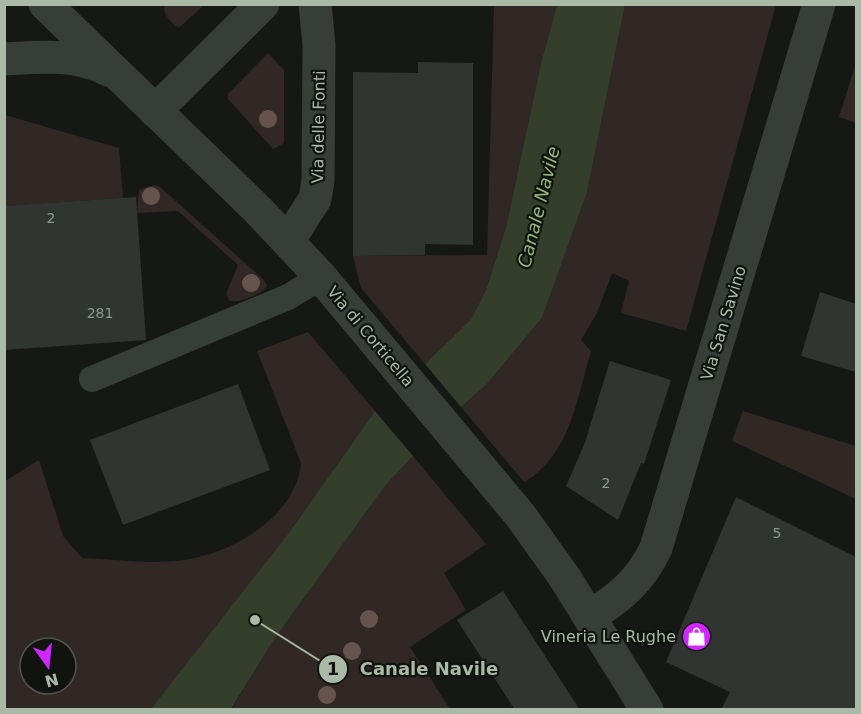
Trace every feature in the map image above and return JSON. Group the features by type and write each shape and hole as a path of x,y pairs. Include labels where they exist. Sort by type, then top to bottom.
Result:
{"street":[{"name":"Via di Corticella","path":"45,4 288,241 321,277 520,515 590,616 648,710"},
{"path":"155,111 263,4"},
{"name":"Via delle Fonti","path":"288,241 315,199 318,180 319,45 315,4"},
{"name":"Via San Savino","path":"590,616 632,587 646,568 656,548 819,4"},
{"path":"4,58 74,58 93,62 114,73"}],"lane":[{"path":"92,379 288,297 321,277"}],"shaded area":[{"path":"169,4 204,5 180,27 167,17 164,7"},
{"path":"494,5 557,5 541,63 506,227 486,290 471,319 425,364 361,288 353,256 487,255"},
{"path":"625,5 776,5 686,331 621,313 629,281 612,273 597,313 581,340 591,351 570,424 552,457 540,471 524,482 461,407 487,384 542,318 587,191"},
{"path":"268,53 284,70 284,143 273,149 228,99 228,94"},
{"path":"856,63 856,123 839,117"},
{"path":"5,115 119,148 123,198 5,206"},
{"path":"154,185 160,187 264,280 267,286 245,300 230,301 226,294 238,265 178,211 137,213 139,190"},
{"path":"308,332 375,411 288,534 168,691 151,709 5,710 5,481 39,460 63,536 82,558 146,562 171,561 203,556 223,549 259,529 288,500 297,482 301,463 257,351"},
{"path":"743,411 856,446 856,499 732,441"},
{"path":"413,456 486,544 444,573 466,610 410,647 450,709 231,710 275,638 385,486"}],"water":[{"path":"557,5 625,5 587,192 542,318 487,384 461,407 425,364 471,319 486,290 506,227 541,63"},
{"path":"375,411 413,456 385,486 275,638 231,709 151,709 288,534"}],"building":[{"path":"418,62 473,63 473,245 425,244 425,255 353,256 353,72 418,73"},
{"path":"136,197 146,340 4,350 4,206"},
{"path":"820,292 856,304 856,372 801,356"},
{"path":"610,361 671,380 644,464 641,463 618,520 566,486 584,445"},
{"path":"238,384 270,470 123,525 90,440"},
{"path":"736,497 856,557 856,710 721,710 730,692 666,662"},
{"path":"503,591 580,710 515,710 457,620"}],"place":[{"name":"Canale Navile","path":"255,620"},
{"name":"Vineria Le Rughe","path":"697,636"}]}
